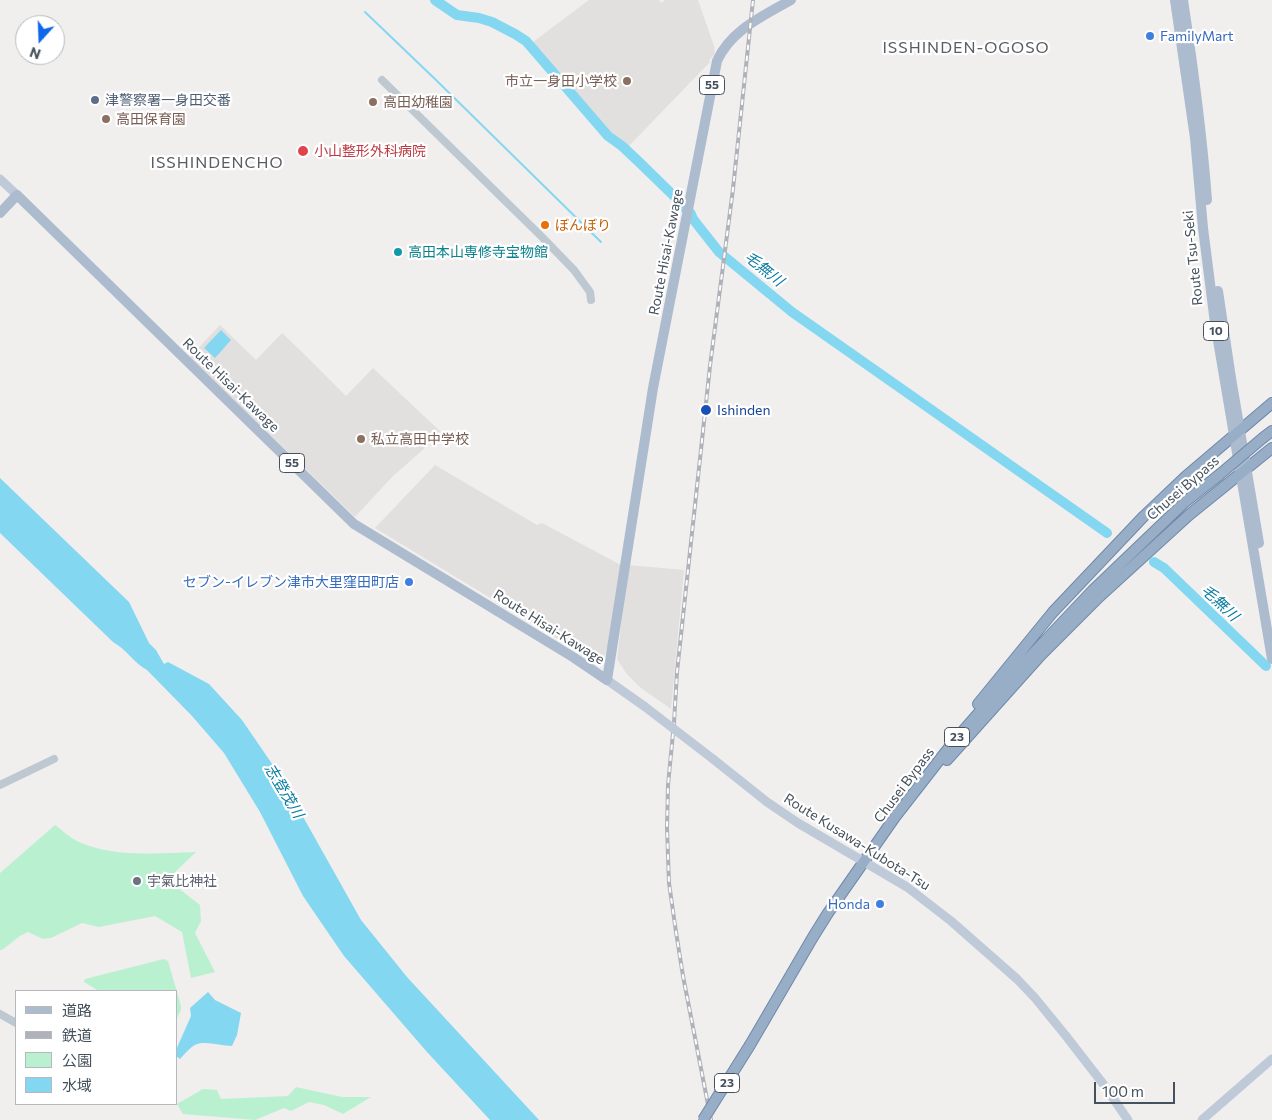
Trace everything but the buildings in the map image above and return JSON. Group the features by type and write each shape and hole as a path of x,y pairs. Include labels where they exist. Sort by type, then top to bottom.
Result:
{"highway":[{"path":"895,817 936,756 1054,612 1144,516 1184,477 1272,403"},
{"name":"Chusei Bypass","path":"703,1120 750,1045 812,937 895,817 955,740 1005,683 1118,565 1185,502 1268,434"},
{"path":"895,817 1040,655 1099,597 1189,516 1272,448"}],"main road":[{"name":"Route Hisai-Kawage","path":"17,195 354,524 608,680 653,388 717,61 726,44 742,29 791,0"},
{"name":"Route Tsu-Seki","path":"1175,0 1195,138 1203,228 1215,323 1237,432"},
{"name":"Route Tsu-Seki","path":"1182,0 1202,136 1213,257 1237,432 1272,659"},
{"path":"0,179 17,195 0,213"},
{"name":"Route Tsu-Seki","path":"1243,471 1272,618"},
{"name":"Route Kusawa-Kubota-Tsu","path":"608,680 767,802 798,823 900,883 951,920 1017,979 1066,1036 1128,1120"},
{"path":"1202,1120 1272,1059"}],"street":[{"path":"382,80 574,270 590,292 591,300"},
{"path":"0,785 54,758"},
{"path":"0,1014 15,1022"}],"shaded area":[{"name":"市立一身田小学校","path":"589,0 659,0 661,3 665,0 698,0 714,46 715,54 709,60 710,62 628,147 611,135 531,42"},
{"path":"220,325 256,360 282,333 346,396 373,368 442,433 392,477 355,517 190,357"},
{"path":"435,465 537,525 542,523 621,565 609,644 601,665 375,528"},
{"path":"628,565 684,570 671,709 641,688 626,673 617,659"}],"green space":[{"path":"55,825 77,841 105,850 135,853 196,852 171,876 173,884 200,905 201,921 195,933 215,972 191,978 182,932 155,916 99,927 82,923 51,938 43,939 28,932 0,950 0,873"},
{"path":"164,959 168,961 176,990 97,990 84,982 85,979"},
{"path":"178,996 181,1006 178,1016"},
{"path":"296,1087 342,1097 371,1097 343,1114 324,1105 309,1102 291,1111 284,1108 255,1120 183,1114 178,1105 203,1089 217,1090 221,1099 288,1096"}],"water":[{"path":"221,330 231,340 215,358 204,348"},
{"name":"志登茂川","path":"0,478 129,602 149,643 156,650 164,664 168,662 209,684 242,720 279,774 361,920 407,977 539,1120 490,1120 427,1052 344,956 303,896 260,812 224,753 192,716 147,670 113,642 0,533"},
{"path":"208,992 215,1000 241,1013 237,1035 232,1046 208,1043 199,1044 191,1048 180,1059 178,1058 178,1045 191,1016 190,1008"}],"waterway":[{"name":"毛無川","path":"435,0 457,15 492,22 526,41 608,136 638,161 691,214 719,252 792,312 1107,533"},
{"path":"365,12 601,242"},
{"name":"毛無川","path":"1154,562 1164,568 1266,666"}],"railway":[{"path":"711,1120 683,976 669,883 668,785 677,672 710,366 733,189 753,0"}],"place":[{"name":"FamilyMart","path":"1150,36"},
{"name":"市立一身田小学校","path":"627,81"},
{"name":"津警察署一身田交番","path":"95,100"},
{"name":"高田幼稚園","path":"373,102"},
{"name":"高田保育園","path":"106,119"},
{"name":"小山整形外科病院","path":"303,151"},
{"name":"ぼんぼり","path":"545,225"},
{"name":"高田本山専修寺宝物館","path":"398,252"},
{"name":"Ishinden","path":"706,410"},
{"name":"私立高田中学校","path":"361,439"},
{"name":"セブン-イレブン津市大里窪田町店","path":"409,582"},
{"name":"宇氣比神社","path":"137,881"},
{"name":"Honda","path":"880,904"}],"district":[{"name":"ISSHINDEN-OGOSO","path":"966,48"},
{"name":"ISSHINDENCHO","path":"217,163"}]}
